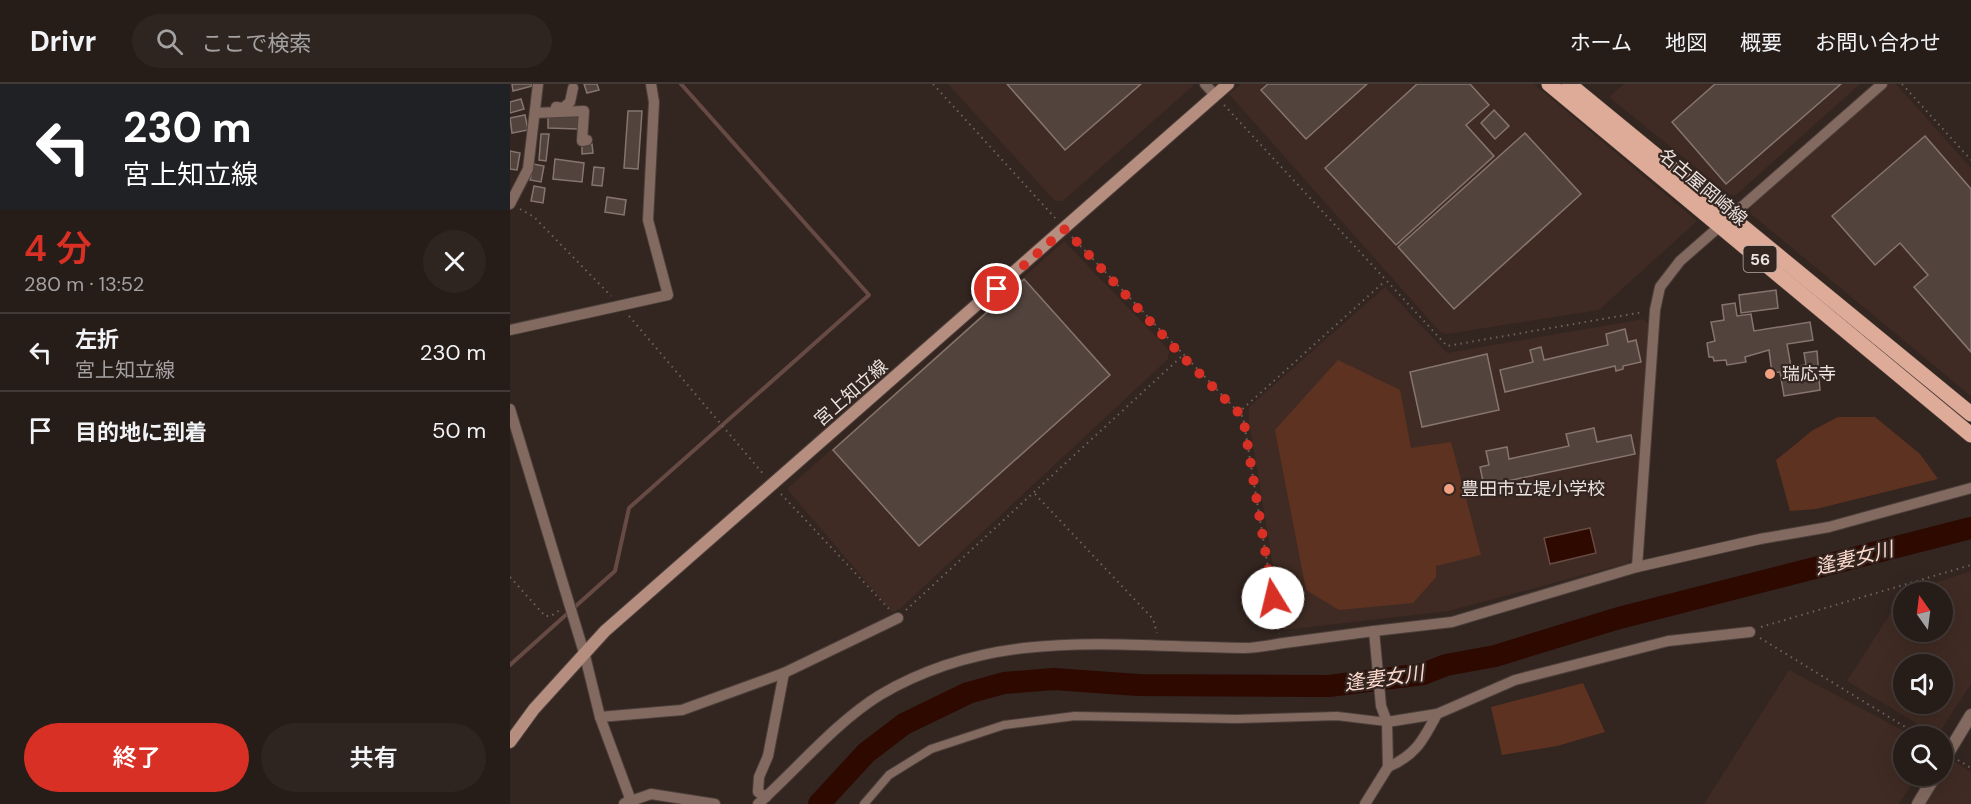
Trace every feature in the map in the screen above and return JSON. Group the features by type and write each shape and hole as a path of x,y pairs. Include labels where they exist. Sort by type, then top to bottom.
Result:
{"main road":[{"name":"宮上知立線","path":"510,742 534,709 585,656 605,631 773,486 1228,84"},
{"name":"名古屋岡崎線","path":"1549,84 1971,414"},
{"name":"名古屋岡崎線","path":"1569,84 1971,435"}],"street":[{"path":"511,204 528,170 538,84"},
{"path":"510,330 668,295 648,220 654,102 651,84"},
{"path":"1205,84 1215,95"},
{"path":"1637,567 1655,310 1660,287 1669,274 1725,221 1882,84"},
{"path":"535,109 563,108 570,102 573,88"},
{"path":"535,109 584,111 582,141 587,140"},
{"path":"510,409 570,604 600,717 628,803 651,794 715,804"},
{"path":"784,673 768,756 759,777 758,792 762,801 864,706 908,680 949,662 991,651 1036,645 1247,648 1375,637 1452,622 1637,567 1760,538 1829,527 1971,488"},
{"path":"600,717 682,710 784,673 897,618"},
{"path":"864,804 889,775 924,753 1004,725 1075,716 1236,718 1337,716 1387,722 1437,714 1515,680 1668,641 1750,632"},
{"path":"1365,804 1388,767 1387,722 1381,706 1375,637"},
{"path":"1388,767 1406,760 1421,744 1437,714"},
{"path":"1953,745 1971,715"},
{"path":"1918,804 1929,786"}],"path":[{"path":"933,84 1182,356 1243,417 1281,644"},
{"path":"1902,84 1971,160"},
{"path":"1215,95 1447,346 1655,310"},
{"path":"511,204 534,216 620,305 773,486 897,618 1182,356"},
{"path":"1238,413 1386,280"},
{"path":"1034,494 1153,619 1160,645"},
{"path":"1750,632 1786,618 1971,565"},
{"path":"510,577 545,616 552,616 570,604"},
{"path":"1750,632 1904,726"},
{"path":"1953,761 1971,768"}],"shaded area":[{"path":"948,84 1195,84 1063,201 1055,201"},
{"path":"1241,84 1534,84 1697,221 1599,310 1447,334 1440,332 1229,94"},
{"path":"1624,84 1860,84 1736,195 1730,195 1609,97"},
{"path":"1886,84 1896,84 1971,168 1971,396 1751,214 1750,207"},
{"path":"1064,241 1169,350 1168,359 900,609 892,612 787,489"},
{"name":"豊田市立堤小学校","path":"1385,287 1447,353 1643,319 1649,324 1634,555 1628,563 1449,611 1284,630 1249,423 1249,407"},
{"path":"1338,360 1400,390 1411,448 1451,442 1481,555 1436,566 1436,577 1413,603 1339,610 1306,590 1275,430"},
{"path":"1838,417 1875,417 1920,454 1938,479 1816,509 1790,511 1776,460 1813,430"},
{"path":"1590,528 1596,553 1550,564 1544,538"},
{"path":"1971,571 1971,684 1953,712 1953,654 1893,654 1893,709 1847,681 1893,610 1893,642 1953,642 1953,582 1937,582"},
{"path":"1789,670 1894,726 1893,786 1911,786 1899,804 1704,804"},
{"path":"1583,683 1605,732 1557,746 1502,755 1491,707"},
{"path":"1901,714 1951,714 1944,726 1921,726"},
{"path":"1953,761 1971,772 1971,804 1923,804 1934,786 1953,786"}],"building":[{"path":"512,84 531,84 532,86 513,91"},
{"path":"584,84 597,84 599,90 587,93"},
{"path":"1007,84 1141,84 1065,150"},
{"path":"1268,84 1367,84 1306,139 1261,90"},
{"path":"1417,84 1470,84 1489,105 1466,125 1494,156 1396,245 1325,168"},
{"path":"1715,84 1841,84 1726,184 1672,122"},
{"path":"521,99 524,109 510,113 510,102"},
{"path":"1494,110 1509,126 1495,139 1481,123"},
{"path":"628,111 642,111 638,169 624,168"},
{"path":"548,112 579,114 578,129 548,128"},
{"path":"525,115 528,130 512,133 510,118"},
{"path":"1525,133 1581,194 1454,309 1398,247"},
{"path":"541,134 549,134 546,161 539,160"},
{"path":"1925,136 1971,189 1971,352 1914,287 1928,275 1900,243 1875,265 1832,216"},
{"path":"582,144 592,144 593,153 582,154"},
{"path":"510,151 520,153 517,170 510,169"},
{"path":"555,159 584,163 582,182 553,179"},
{"path":"533,164 544,166 541,182 530,180"},
{"path":"594,167 604,168 602,186 592,185"},
{"path":"534,186 545,188 543,203 531,201"},
{"path":"607,197 626,200 624,215 605,212"},
{"path":"1024,279 1110,375 919,546 833,450"},
{"path":"1776,290 1778,308 1741,313 1739,295"},
{"path":"1735,303 1737,316 1751,314 1754,331 1810,322 1813,340 1787,344 1791,367 1806,365 1804,353 1817,351 1820,390 1784,396 1780,372 1772,373 1769,350 1745,357 1746,362 1727,365 1726,360 1714,361 1713,357 1709,357 1707,343 1715,341 1711,322 1724,320 1722,305"},
{"path":"1625,329 1628,342 1636,340 1641,362 1623,366 1623,369 1616,371 1615,366 1505,392 1500,370 1533,362 1530,350 1541,347 1544,360 1608,345 1606,334"},
{"path":"1487,354 1499,410 1422,427 1410,372"},
{"path":"1594,428 1597,442 1631,435 1635,454 1484,486 1480,467 1489,465 1486,451 1507,447 1509,459 1569,446 1566,434"}],"waterway":[{"path":"510,665 615,571 629,508 869,295 681,84"},
{"name":"逢妻女川","path":"819,804 866,753 904,724 968,693 1004,683 1054,679 1138,685 1329,686 1423,674 1446,665 1495,656 1619,618 1971,528"}],"place":[{"name":"瑞応寺","path":"1770,374"},
{"name":"豊田市立堤小学校","path":"1449,489"}],"route":[{"path":"997,289 1065,229 1182,356 1243,417 1273,598"}]}
